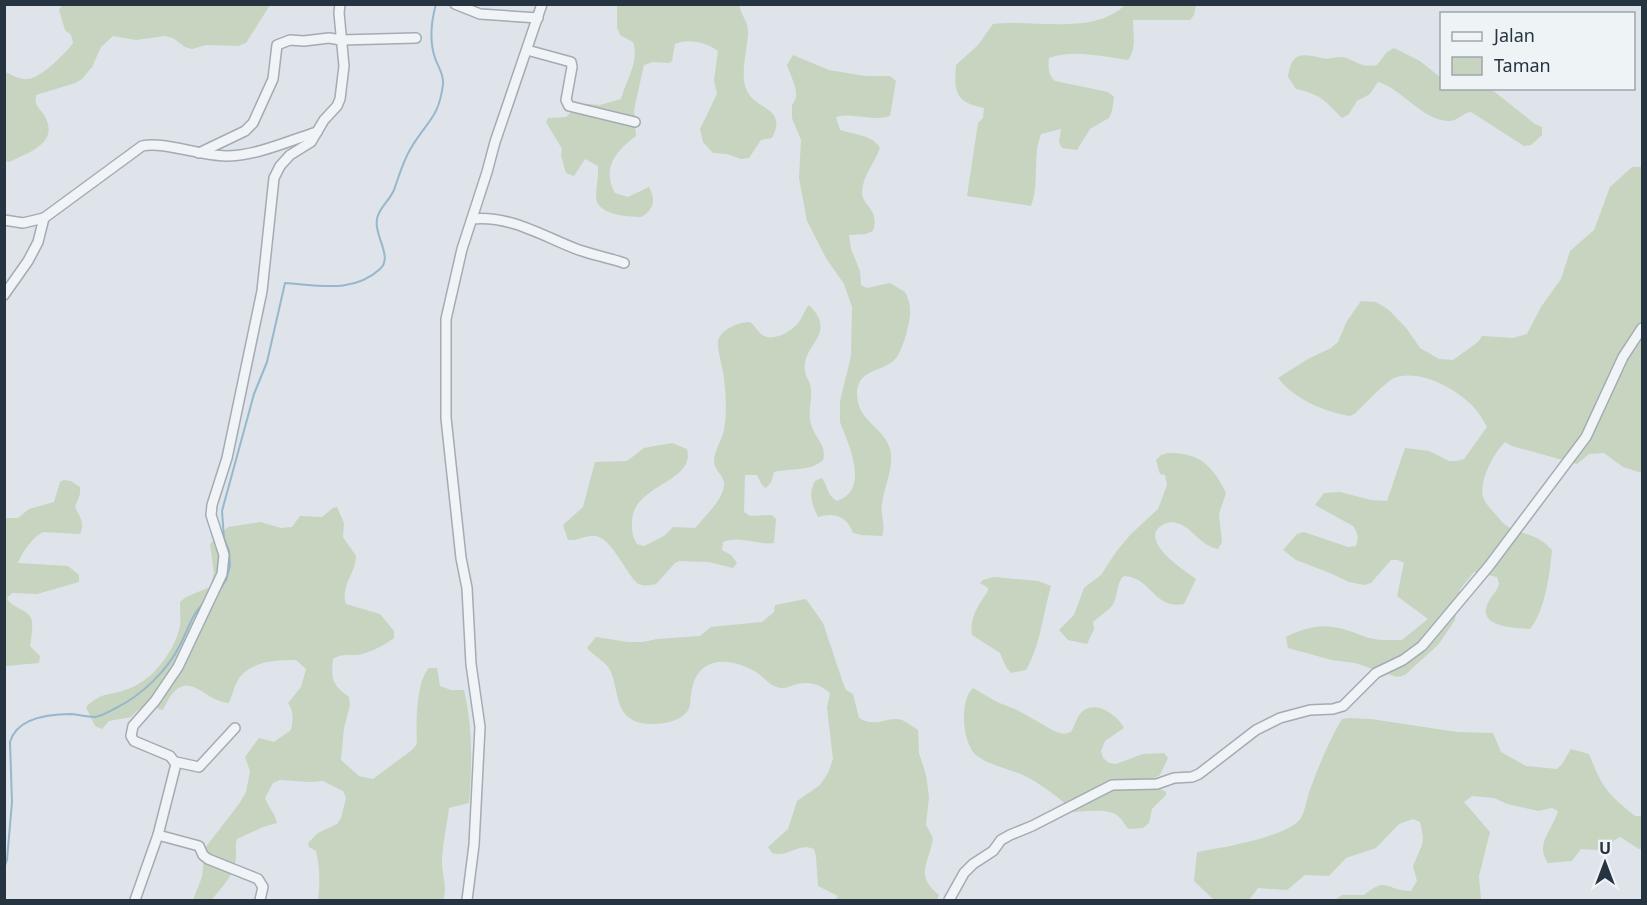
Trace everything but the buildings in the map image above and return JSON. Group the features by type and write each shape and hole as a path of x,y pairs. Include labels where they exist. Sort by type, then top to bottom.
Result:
{"street":[{"path":"236,728 199,767 176,762 157,749 134,741 131,736 131,729 136,721 156,702 174,674 222,574 224,555 212,515 212,506 227,458 262,291 274,177 283,161 294,151 311,142 340,99 344,66 340,4"},
{"path":"455,4 480,14 538,18"},
{"path":"467,900 474,845 480,727 471,664 467,588 461,558 446,418 446,319 462,249 495,142 542,4"},
{"path":"197,154 245,131 253,123 273,79 277,45 290,40 329,38 341,40 416,38"},
{"path":"527,50 571,62 566,100 569,106 635,122"},
{"path":"4,220 23,223 44,218 142,146 155,144 197,154 226,156 246,154 317,132"},
{"path":"4,295 39,242 44,218"},
{"path":"472,219 492,220 520,226 579,250 624,263"},
{"path":"949,900 964,873 993,851 1001,840 1010,835 1112,784 1157,784 1174,778 1192,777 1199,774 1256,730 1280,718 1298,712 1344,706 1376,673 1403,660 1416,650 1432,635 1489,566 1586,437 1623,357 1642,328"},
{"path":"135,900 158,835 176,762"},
{"path":"158,835 200,846 203,855 208,859 258,879 262,888 260,900"}],"green space":[{"path":"62,4 270,5 246,43 238,46 206,45 192,49 165,36 136,40 113,36 101,47 92,67 82,79 36,95 36,104 48,125 45,140 32,151 9,162 5,161 5,72 22,79 33,78 53,64 70,47 73,43 71,35 65,30 59,10"},
{"path":"739,4 748,31 744,69 745,85 751,97 773,115 776,128 772,138 761,140 749,158 741,159 727,154 713,153 703,142 700,129 717,94 714,80 718,51 697,42 685,41 675,44 672,61 644,65 634,110 636,136 617,154 610,168 611,184 615,193 628,197 649,187 653,196 653,204 649,211 641,217 606,211 597,202 598,166 585,159 574,176 566,173 561,156 562,149 546,122 548,118 566,117 578,105 600,105 621,99 634,63 635,49 633,42 620,35 617,27 617,5"},
{"path":"1125,5 1196,5 1194,15 1190,20 1133,20 1134,46 1128,60 1078,54 1049,58 1049,71 1055,81 1108,92 1114,97 1109,118 1090,129 1077,150 1062,148 1059,142 1061,129 1041,134 1031,206 967,196 978,123 983,118 984,108 967,103 958,95 955,83 956,65 978,45 993,24 1080,23 1112,15"},
{"path":"1394,48 1420,61 1440,77 1440,90 1492,90 1542,127 1542,135 1531,145 1524,146 1471,112 1452,121 1439,119 1378,82 1370,94 1357,101 1349,114 1342,118 1322,99 1296,89 1288,77 1294,59 1303,55 1326,59 1341,57 1371,66 1377,65 1387,52"},
{"path":"793,55 829,70 865,76 890,76 896,81 890,116 883,118 836,117 840,130 868,137 880,148 867,175 862,192 873,213 875,224 873,231 866,234 849,235 851,249 860,271 861,285 867,288 890,283 905,292 910,307 908,327 899,354 891,363 862,378 857,392 860,409 885,439 891,453 882,504 882,536 853,533 844,519 835,515 818,517 812,499 815,481 822,478 829,493 837,501 847,495 853,487 855,477 852,453 840,422 840,401 851,356 852,307 844,284 826,258 807,221 799,178 801,140 792,118 792,105 796,91 787,65"},
{"path":"1632,167 1642,167 1642,473 1623,467 1604,453 1589,454 1577,464 1505,442 1496,453 1485,475 1483,497 1506,525 1535,537 1552,550 1543,602 1530,629 1500,625 1488,618 1487,605 1498,587 1497,577 1474,572 1460,589 1455,620 1451,626 1438,645 1405,675 1397,677 1355,663 1332,660 1288,648 1286,637 1307,629 1325,626 1372,639 1402,640 1428,619 1397,596 1404,563 1398,560 1391,560 1371,583 1364,585 1349,582 1296,560 1283,550 1297,534 1304,532 1348,547 1356,546 1358,535 1353,526 1315,505 1324,493 1340,492 1371,500 1387,501 1405,448 1429,451 1449,461 1457,461 1464,459 1487,427 1477,411 1461,396 1440,383 1416,376 1394,378 1350,416 1330,411 1301,398 1278,378 1338,342 1347,321 1361,301 1376,302 1389,310 1407,329 1420,348 1439,359 1453,360 1478,342 1482,336 1513,338 1527,334 1541,307 1561,279 1570,251 1594,230 1610,187"},
{"path":"809,305 817,315 820,332 805,362 805,372 811,390 810,421 824,451 823,460 806,468 774,472 766,488 757,475 745,475 744,512 750,516 772,515 776,519 774,543 736,539 723,542 722,550 731,555 737,563 733,568 709,562 679,561 656,584 641,585 637,583 602,538 593,536 568,540 563,525 583,507 595,462 627,461 644,448 672,443 687,449 687,460 674,477 642,499 635,509 632,522 633,536 637,544 644,546 664,536 673,527 695,528 717,503 724,486 714,461 724,430 726,411 724,375 718,347 719,338 733,326 750,322 765,336 781,335 799,322"},
{"path":"1168,453 1179,453 1197,458 1210,468 1221,483 1226,493 1219,514 1222,542 1218,549 1207,545 1180,524 1170,522 1162,525 1156,532 1159,547 1165,555 1196,579 1184,604 1174,605 1166,602 1141,582 1124,576 1119,583 1113,604 1093,622 1094,629 1087,644 1068,640 1059,630 1074,615 1084,588 1101,575 1130,535 1158,509 1167,485 1165,475 1160,474 1156,460"},
{"path":"71,481 80,487 75,507 82,523 80,534 43,532 28,546 18,563 68,566 79,575 79,582 37,594 12,593 7,598 9,602 31,617 30,646 40,656 39,663 5,666 5,518 18,518 29,509 54,502 60,482"},
{"path":"337,507 344,523 343,537 356,556 345,591 346,604 380,614 394,631 394,638 375,649 358,655 340,656 333,659 334,681 339,689 349,697 350,705 344,728 341,760 359,776 373,779 412,750 417,744 419,693 429,668 437,668 440,686 451,690 464,690 471,746 469,803 449,808 442,856 445,886 443,900 318,900 319,876 316,851 309,847 308,843 318,833 337,824 341,818 346,798 343,791 323,781 280,780 273,783 265,798 277,823 237,839 236,860 225,883 212,900 193,900 202,877 205,848 246,792 250,771 245,757 259,738 274,742 291,730 292,716 288,703 301,687 306,669 296,660 272,661 256,665 238,680 229,703 219,701 194,687 187,686 179,688 171,695 163,710 142,708 131,717 109,721 102,729 95,726 86,707 102,696 137,685 161,664 177,636 180,623 180,602 210,587 214,573 210,544 228,527 260,522 281,528 292,527 300,516 322,517"},
{"path":"994,577 1038,581 1051,586 1038,640 1026,670 1011,673 1000,653 972,635 973,617 988,591 988,588 980,583"},
{"path":"806,599 823,623 843,683 846,690 853,694 859,718 871,722 897,719 918,730 919,753 926,775 929,797 926,825 933,838 925,875 931,888 939,895 937,900 835,900 838,896 818,886 814,849 803,847 778,854 772,853 768,847 788,829 797,801 820,785 828,773 833,759 827,708 830,693 826,690 818,685 807,683 779,688 746,667 735,663 718,662 708,665 697,675 690,707 685,714 663,723 637,722 626,715 622,709 613,676 606,664 587,648 596,637 643,642 700,636 711,627 762,622 774,612 775,605"},
{"path":"973,688 1056,732 1064,734 1071,732 1079,715 1089,708 1101,708 1112,714 1124,728 1105,741 1101,751 1103,758 1109,763 1116,764 1143,754 1164,753 1168,758 1160,775 1153,779 1157,787 1166,792 1166,795 1152,809 1149,823 1143,828 1129,829 1120,818 1111,812 1073,812 1057,797 1031,780 977,756 968,742 964,722 966,702"},
{"path":"1342,719 1371,719 1457,732 1493,733 1501,752 1526,766 1557,769 1571,749 1589,754 1602,783 1612,796 1635,816 1642,816 1642,849 1620,837 1597,850 1581,849 1572,861 1548,863 1544,856 1544,843 1558,811 1552,808 1538,811 1507,804 1494,798 1472,796 1464,802 1490,832 1479,876 1481,900 1335,900 1342,895 1364,895 1383,885 1411,891 1417,881 1413,866 1423,837 1420,822 1413,819 1399,824 1376,848 1346,858 1329,876 1305,875 1287,890 1258,888 1249,900 1214,900 1194,881 1197,852 1253,841 1294,825 1303,814 1314,778 1333,736"}],"waterway":[{"path":"219,591 226,580 230,566 229,551 224,538 222,511 254,394 267,362 285,283 322,286 347,285 370,277 384,264 384,250 377,228 379,213 394,190 408,153 439,105 443,77 435,58 431,38 436,4"},
{"path":"4,868 7,860 12,802 10,742 14,734 27,722 45,716 72,714 95,717 126,703 153,681 168,664 175,655 193,616 205,602"}]}
